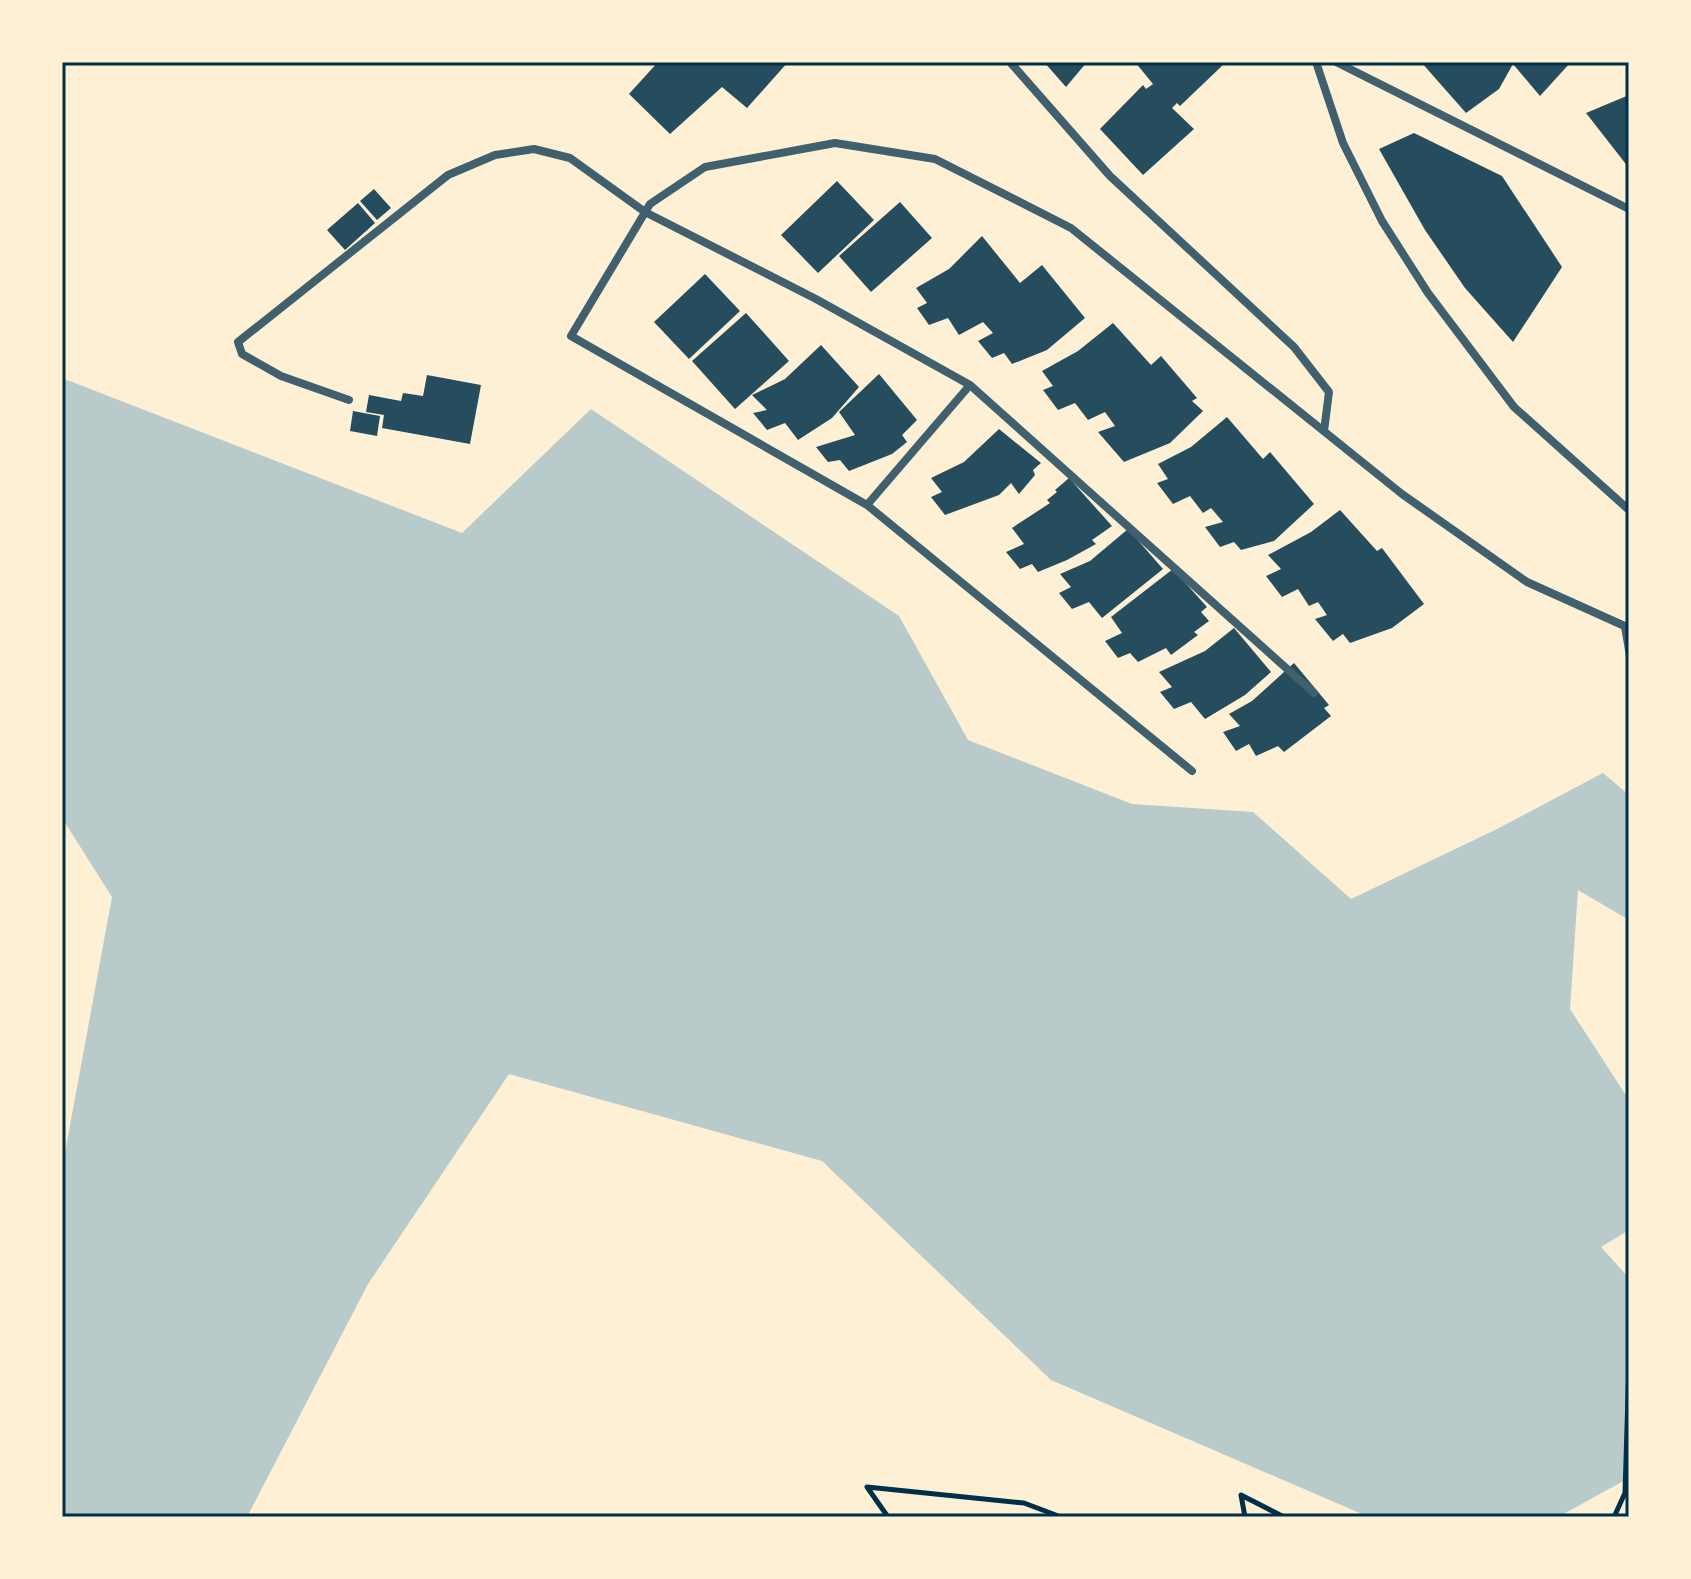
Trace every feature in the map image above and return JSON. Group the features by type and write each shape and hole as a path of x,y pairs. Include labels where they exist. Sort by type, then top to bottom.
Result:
{"street":[{"path":"1010,62 1110,176 1294,347 1329,392 1324,431"},
{"path":"1316,62 1343,143 1382,221 1428,293 1514,407 1629,510"},
{"path":"1336,62 1629,209"},
{"path":"1192,771 867,505 571,336 650,204 705,167 835,143 935,159 1071,228 1402,494 1527,582 1626,628"},
{"path":"349,400 281,376 242,354 238,342 448,175 495,155 534,149 570,158 645,212 816,299 970,385 1314,693"},
{"path":"867,505 970,385"}],"lane":[{"path":"1626,628 1629,656"}],"path":[{"path":"1614,1517 1625,1493 1629,1362"},
{"path":"888,1517 867,1487 1024,1503 1061,1517"},
{"path":"1245,1517 1241,1495 1284,1517"}],"shaded area":[{"path":"62,378 462,533 591,409 899,616 968,740 1132,804 1253,812 1351,899 1495,830 1603,773 1629,795 1629,920 1578,890 1570,1009 1629,1100 1629,1230 1601,1247 1629,1278 1629,1478 1558,1517 1369,1517 1051,1380 822,1161 509,1074 368,1284 247,1517 62,1517 62,1169 112,897 62,818"}],"building":[{"path":"658,62 788,62 747,108 722,87 670,134 629,94"},
{"path":"1044,62 1087,62 1066,87"},
{"path":"1135,62 1224,64 1180,106 1177,103 1172,108 1194,129 1143,175 1100,129 1143,85 1146,89 1153,84"},
{"path":"1421,62 1571,62 1540,96 1513,64 1499,89 1466,113"},
{"path":"1629,95 1629,168 1586,113"},
{"path":"1414,133 1502,176 1562,267 1513,342 1465,288 1425,230 1379,149"},
{"path":"837,181 874,220 818,273 781,235"},
{"path":"374,189 391,208 377,220 360,201"},
{"path":"900,202 932,238 871,292 839,256"},
{"path":"358,203 375,223 345,250 327,230"},
{"path":"982,236 1020,283 1042,265 1085,318 1047,350 1012,364 1004,353 992,358 978,341 993,333 983,322 959,335 948,318 929,325 917,308 927,303 916,288 949,269"},
{"path":"705,274 740,311 689,359 654,322"},
{"path":"746,313 789,361 735,409 692,361"},
{"path":"1113,323 1151,365 1161,356 1197,398 1192,401 1203,411 1170,443 1124,462 1098,432 1115,426 1105,412 1088,420 1075,403 1058,410 1043,390 1053,386 1042,371 1078,351"},
{"path":"821,345 859,387 832,418 798,440 785,423 767,430 753,413 767,410 752,395 785,379"},
{"path":"879,374 917,420 902,435 907,442 892,454 849,471 840,460 828,462 816,447 855,435 839,412"},
{"path":"427,375 481,385 470,444 382,428 384,415 366,412 369,395 401,401 403,393 423,396"},
{"path":"353,411 380,416 377,436 350,431"},
{"path":"1227,417 1263,459 1270,452 1314,504 1274,541 1241,550 1234,542 1220,547 1205,527 1223,522 1211,508 1203,513 1190,496 1173,504 1157,483 1168,479 1158,464 1191,447"},
{"path":"999,429 1041,463 1033,470 1035,475 1019,494 1011,483 999,495 945,515 931,497 942,492 931,478 964,462"},
{"path":"1069,478 1112,526 1092,540 1096,544 1067,560 1038,572 1032,564 1020,569 1006,552 1024,544 1012,528 1050,503 1047,500"},
{"path":"1340,510 1377,551 1382,548 1424,604 1392,628 1350,643 1343,634 1333,641 1315,619 1327,615 1318,602 1309,606 1298,589 1282,597 1266,576 1281,569 1268,555 1311,532"},
{"path":"1128,529 1163,569 1102,618 1089,602 1072,609 1059,593 1071,587 1060,574 1090,561"},
{"path":"1173,569 1207,607 1201,612 1209,621 1194,632 1198,635 1171,655 1166,648 1138,662 1130,653 1118,658 1105,641 1122,633 1111,617"},
{"path":"1234,628 1271,672 1245,695 1205,719 1191,702 1174,709 1160,692 1172,687 1159,672 1205,651"},
{"path":"1294,663 1329,705 1324,708 1331,716 1284,752 1278,746 1256,756 1249,744 1236,751 1223,732 1240,726 1229,714 1252,701"}]}
